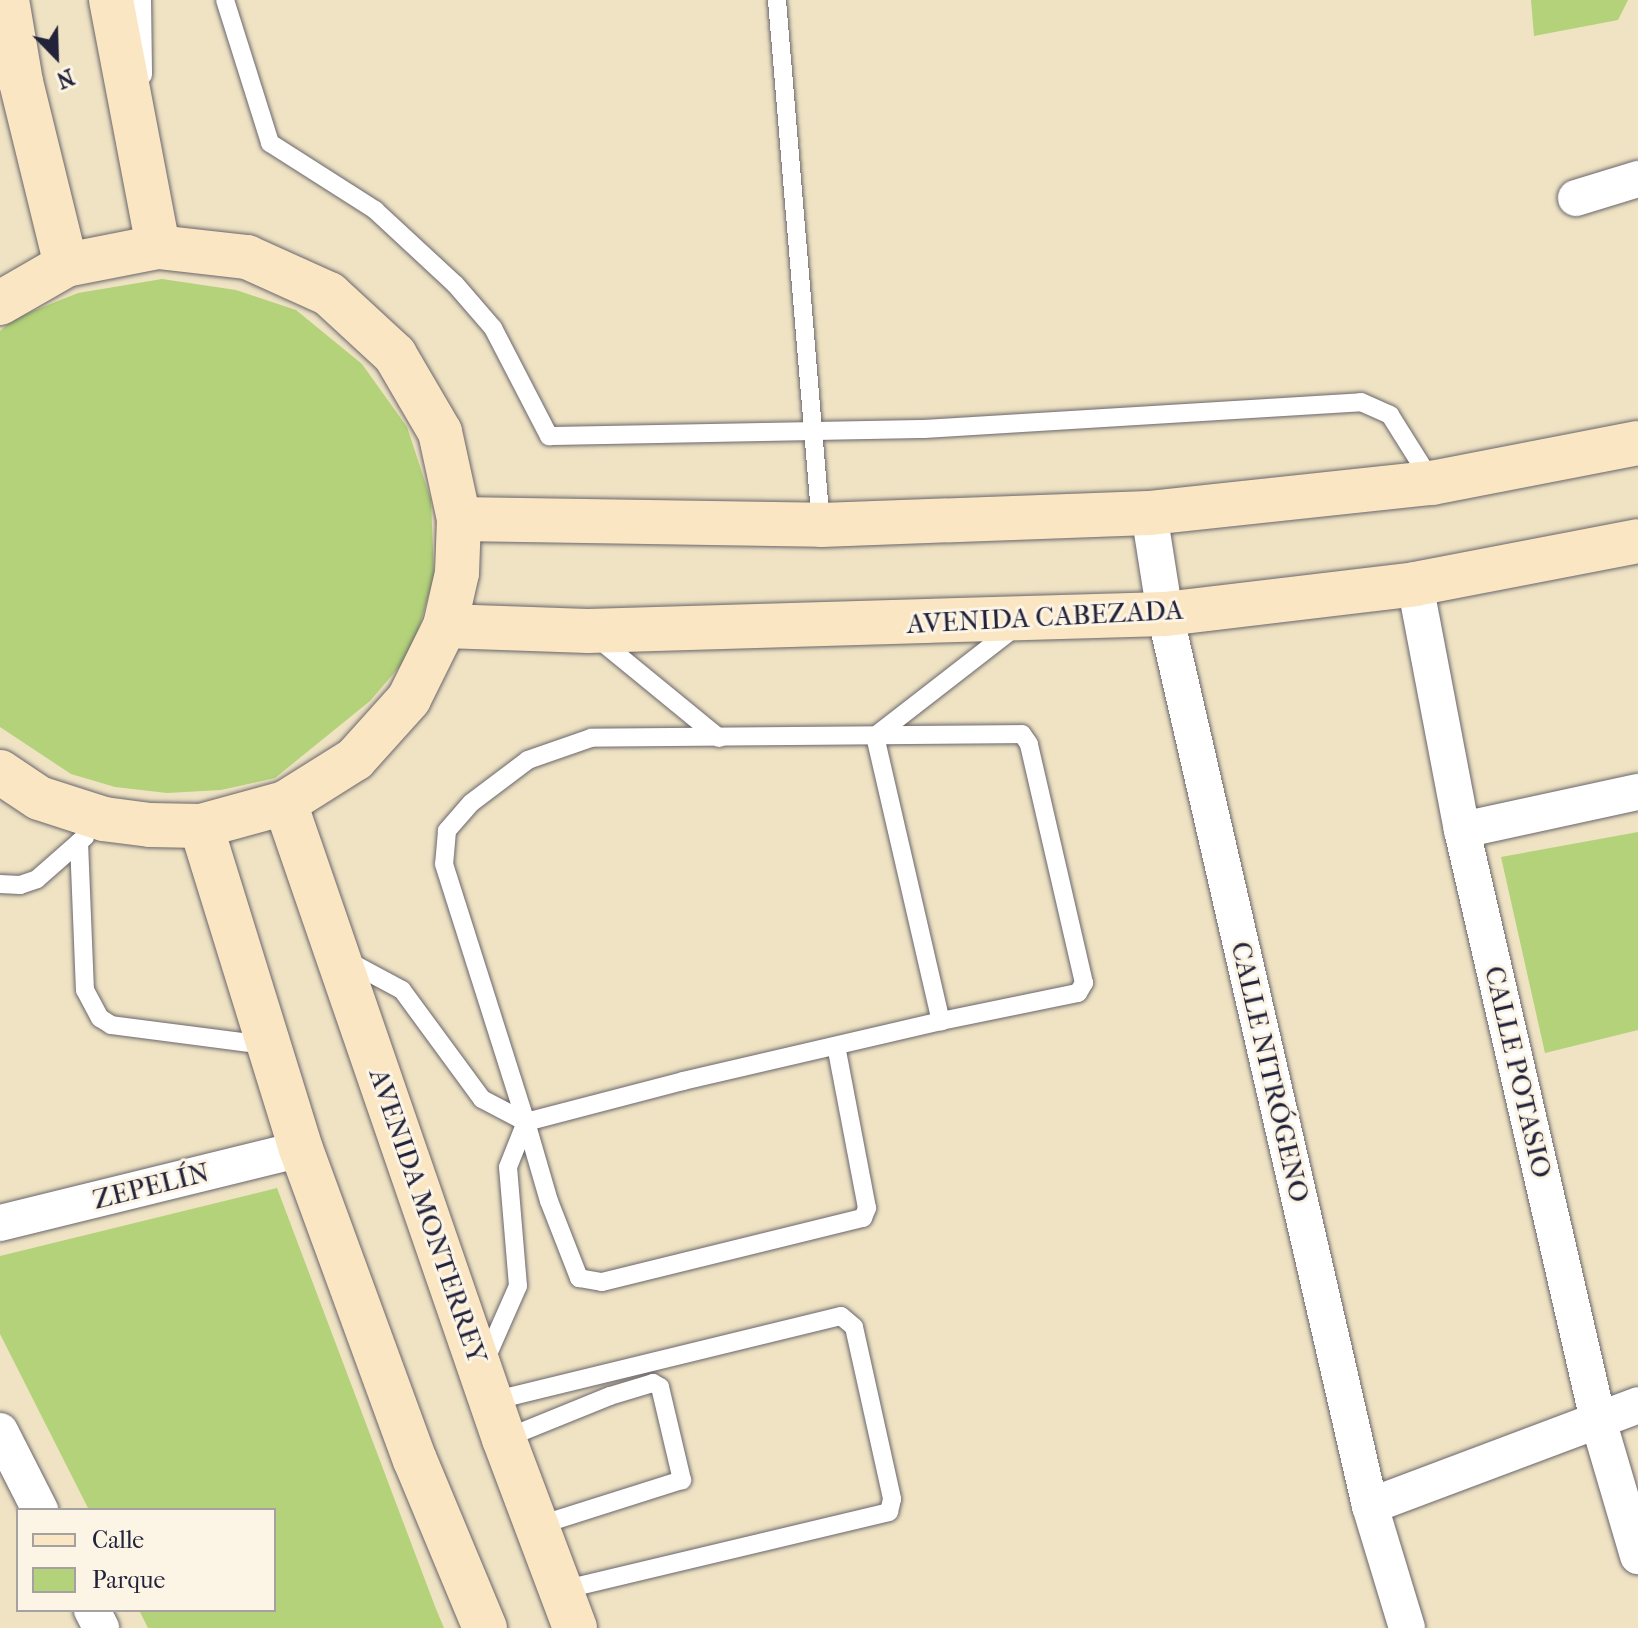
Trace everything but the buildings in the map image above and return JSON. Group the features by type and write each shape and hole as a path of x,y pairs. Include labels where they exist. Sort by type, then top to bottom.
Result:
{"main road":[{"path":"7,0 10,84 66,265"},
{"path":"111,0 158,247"},
{"path":"0,303 66,265 158,247 247,257 329,294 395,355 433,419 459,519 457,573 445,626 409,699 355,759 285,803 201,826 92,831 0,772"},
{"path":"459,519 821,525 1149,513 1432,483 1638,443"},
{"name":"AVENIDA CABEZADA","path":"445,626 588,631 1165,614 1415,584 1638,541"},
{"name":"AVENIDA MONTERREY","path":"285,803 492,1403 567,1609"},
{"path":"201,826 301,1149 415,1460 485,1628"}],"street":[{"path":"1576,198 1638,179"},
{"name":"CALLE NITRÓGENO","path":"1149,513 1165,614 1370,1506 1407,1628"},
{"name":"CALLE POTASIO","path":"1415,584 1462,830 1598,1420 1638,1556"},
{"path":"1462,830 1638,792"},
{"name":"ZEPELÍN","path":"0,1223 301,1149"},
{"path":"1370,1506 1638,1405"},
{"path":"0,1431 39,1508"}],"lane":[{"path":"131,112 142,80 142,0"},
{"path":"225,0 270,143 375,210 455,284 493,328 549,436 814,432 1361,402 1390,415 1432,483"},
{"path":"777,0 821,525"},
{"path":"875,736 1025,619"},
{"path":"588,631 720,739"},
{"path":"337,956 402,990 482,1099 526,1122 836,1046 941,1021 1074,994 1083,987 1029,744 1017,732 720,739 609,736 567,743 497,781 447,831 444,864 526,1122 573,1272 586,1282 858,1221 867,1208 836,1046"},
{"path":"875,736 941,1021"},
{"path":"0,884 20,885 37,879 92,831"},
{"path":"92,831 85,990 100,1018 111,1025 269,1045"},
{"path":"492,1403 518,1286 508,1167 526,1122"},
{"path":"492,1403 841,1316 854,1327 892,1499 889,1512 567,1609"},
{"path":"492,1403 610,1396 653,1383 660,1387 682,1480 537,1526"}],"green space":[{"path":"1531,0 1628,0 1618,20 1534,36"},
{"path":"162,279 236,290 296,310 362,364 407,427 431,500 434,576 412,652 370,701 275,778 221,790 167,793 115,787 71,774 0,727 0,331 13,319 78,293"},
{"path":"1638,832 1638,1030 1545,1053 1501,857"},
{"path":"277,1188 444,1628 148,1628 140,1612 276,1612 276,1508 88,1508 0,1334 0,1256"}]}
